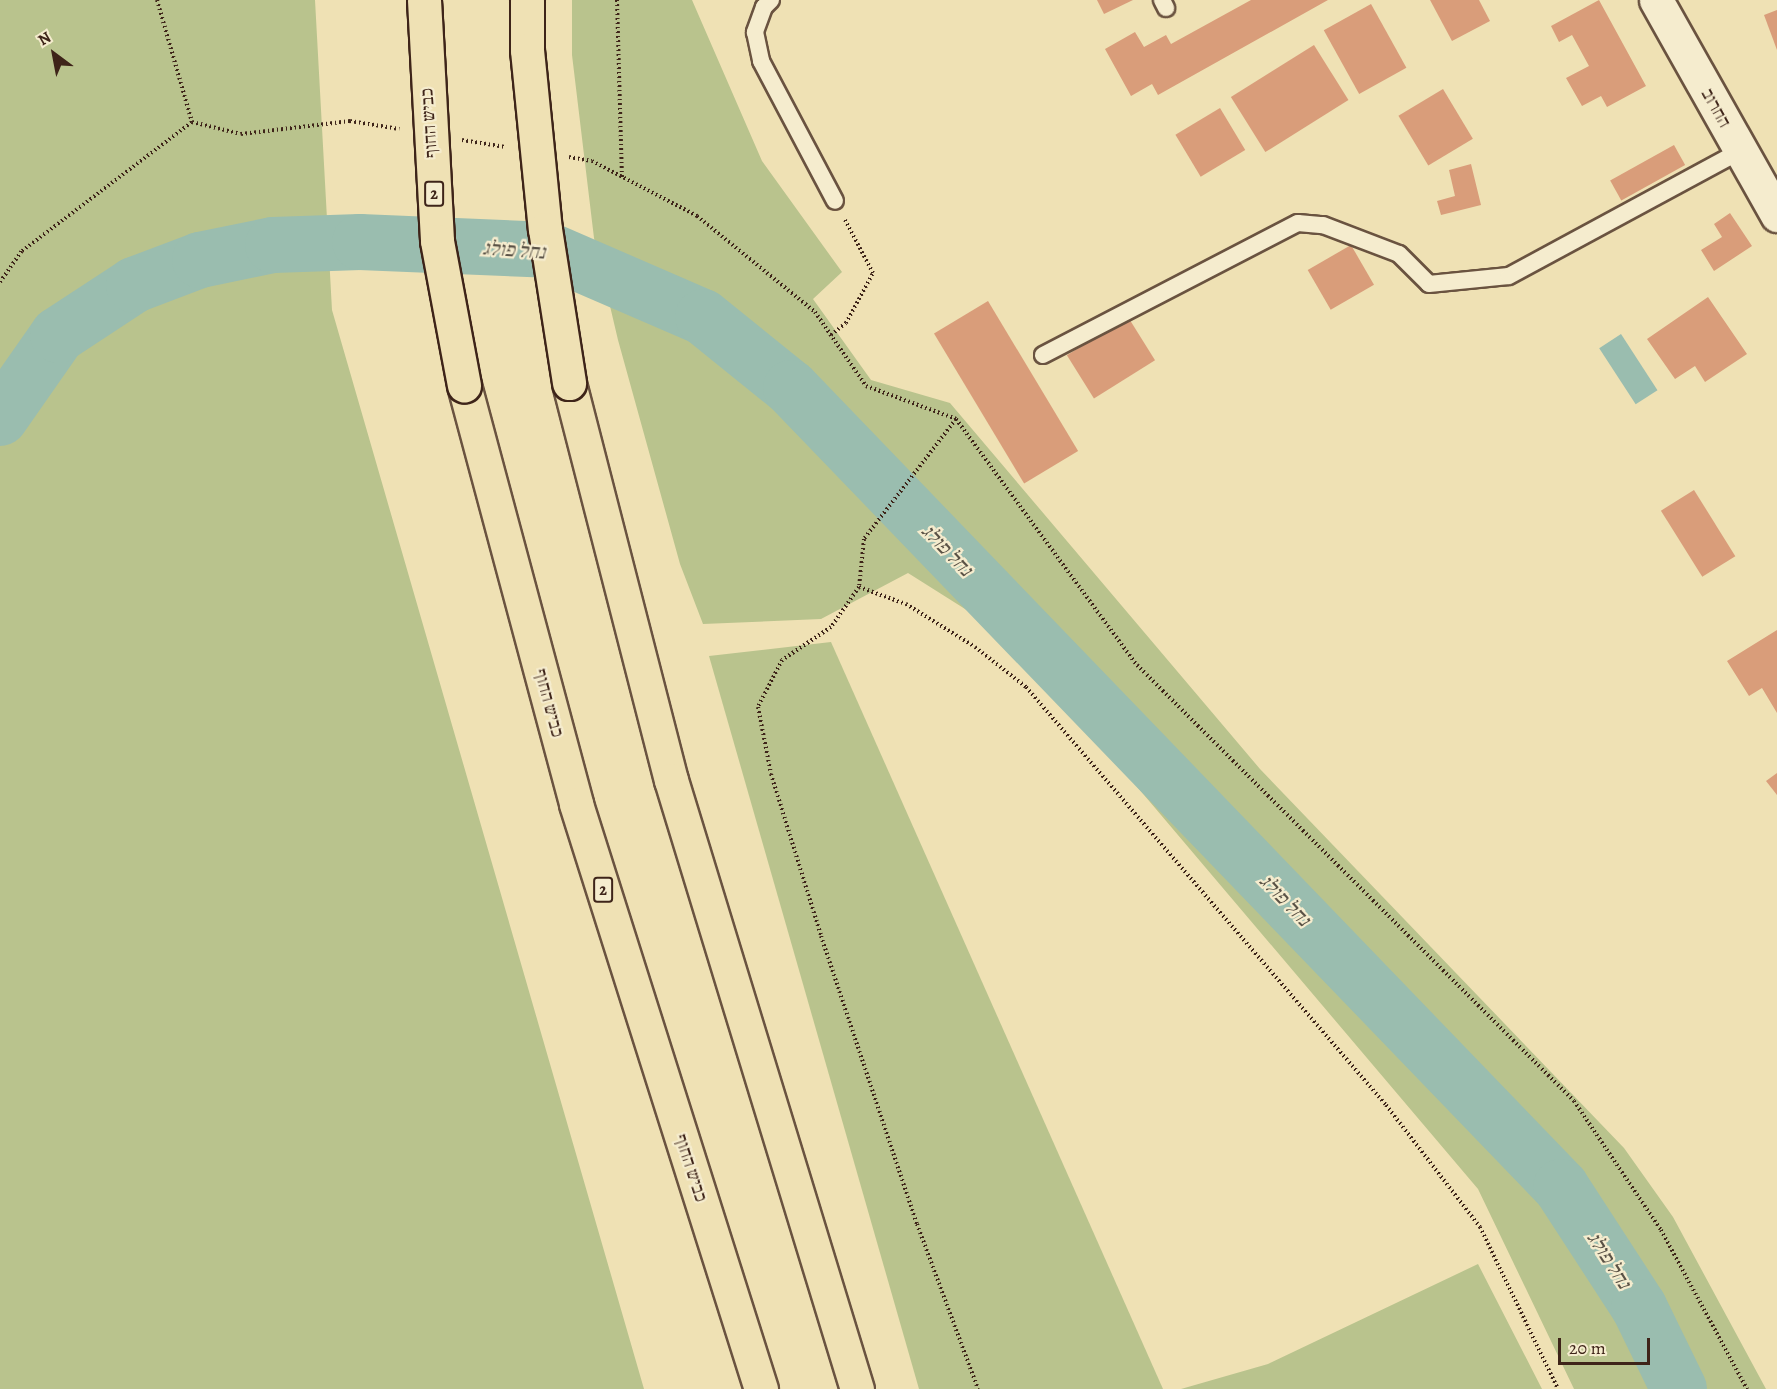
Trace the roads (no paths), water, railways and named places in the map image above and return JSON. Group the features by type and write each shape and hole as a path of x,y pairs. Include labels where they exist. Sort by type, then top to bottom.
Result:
{"highway":[{"name":"כביש החוף","path":"424,0 437,241 464,385 576,804 761,1389"},
{"path":"527,0 528,50 545,230 568,383 671,780 857,1389"}],"street":[{"name":"החרוב","path":"1656,0 1777,215"}],"lane":[{"path":"771,0 764,7 755,32 761,61 835,201"},
{"path":"1043,355 1298,224 1323,225 1399,254 1430,284 1509,276 1740,152"}],"waterway":[{"name":"נחל פולג","path":"0,418 58,335 134,285 200,260 273,245 360,242 548,250 703,317 791,388 1561,1187 1639,1307 1679,1389"}]}
